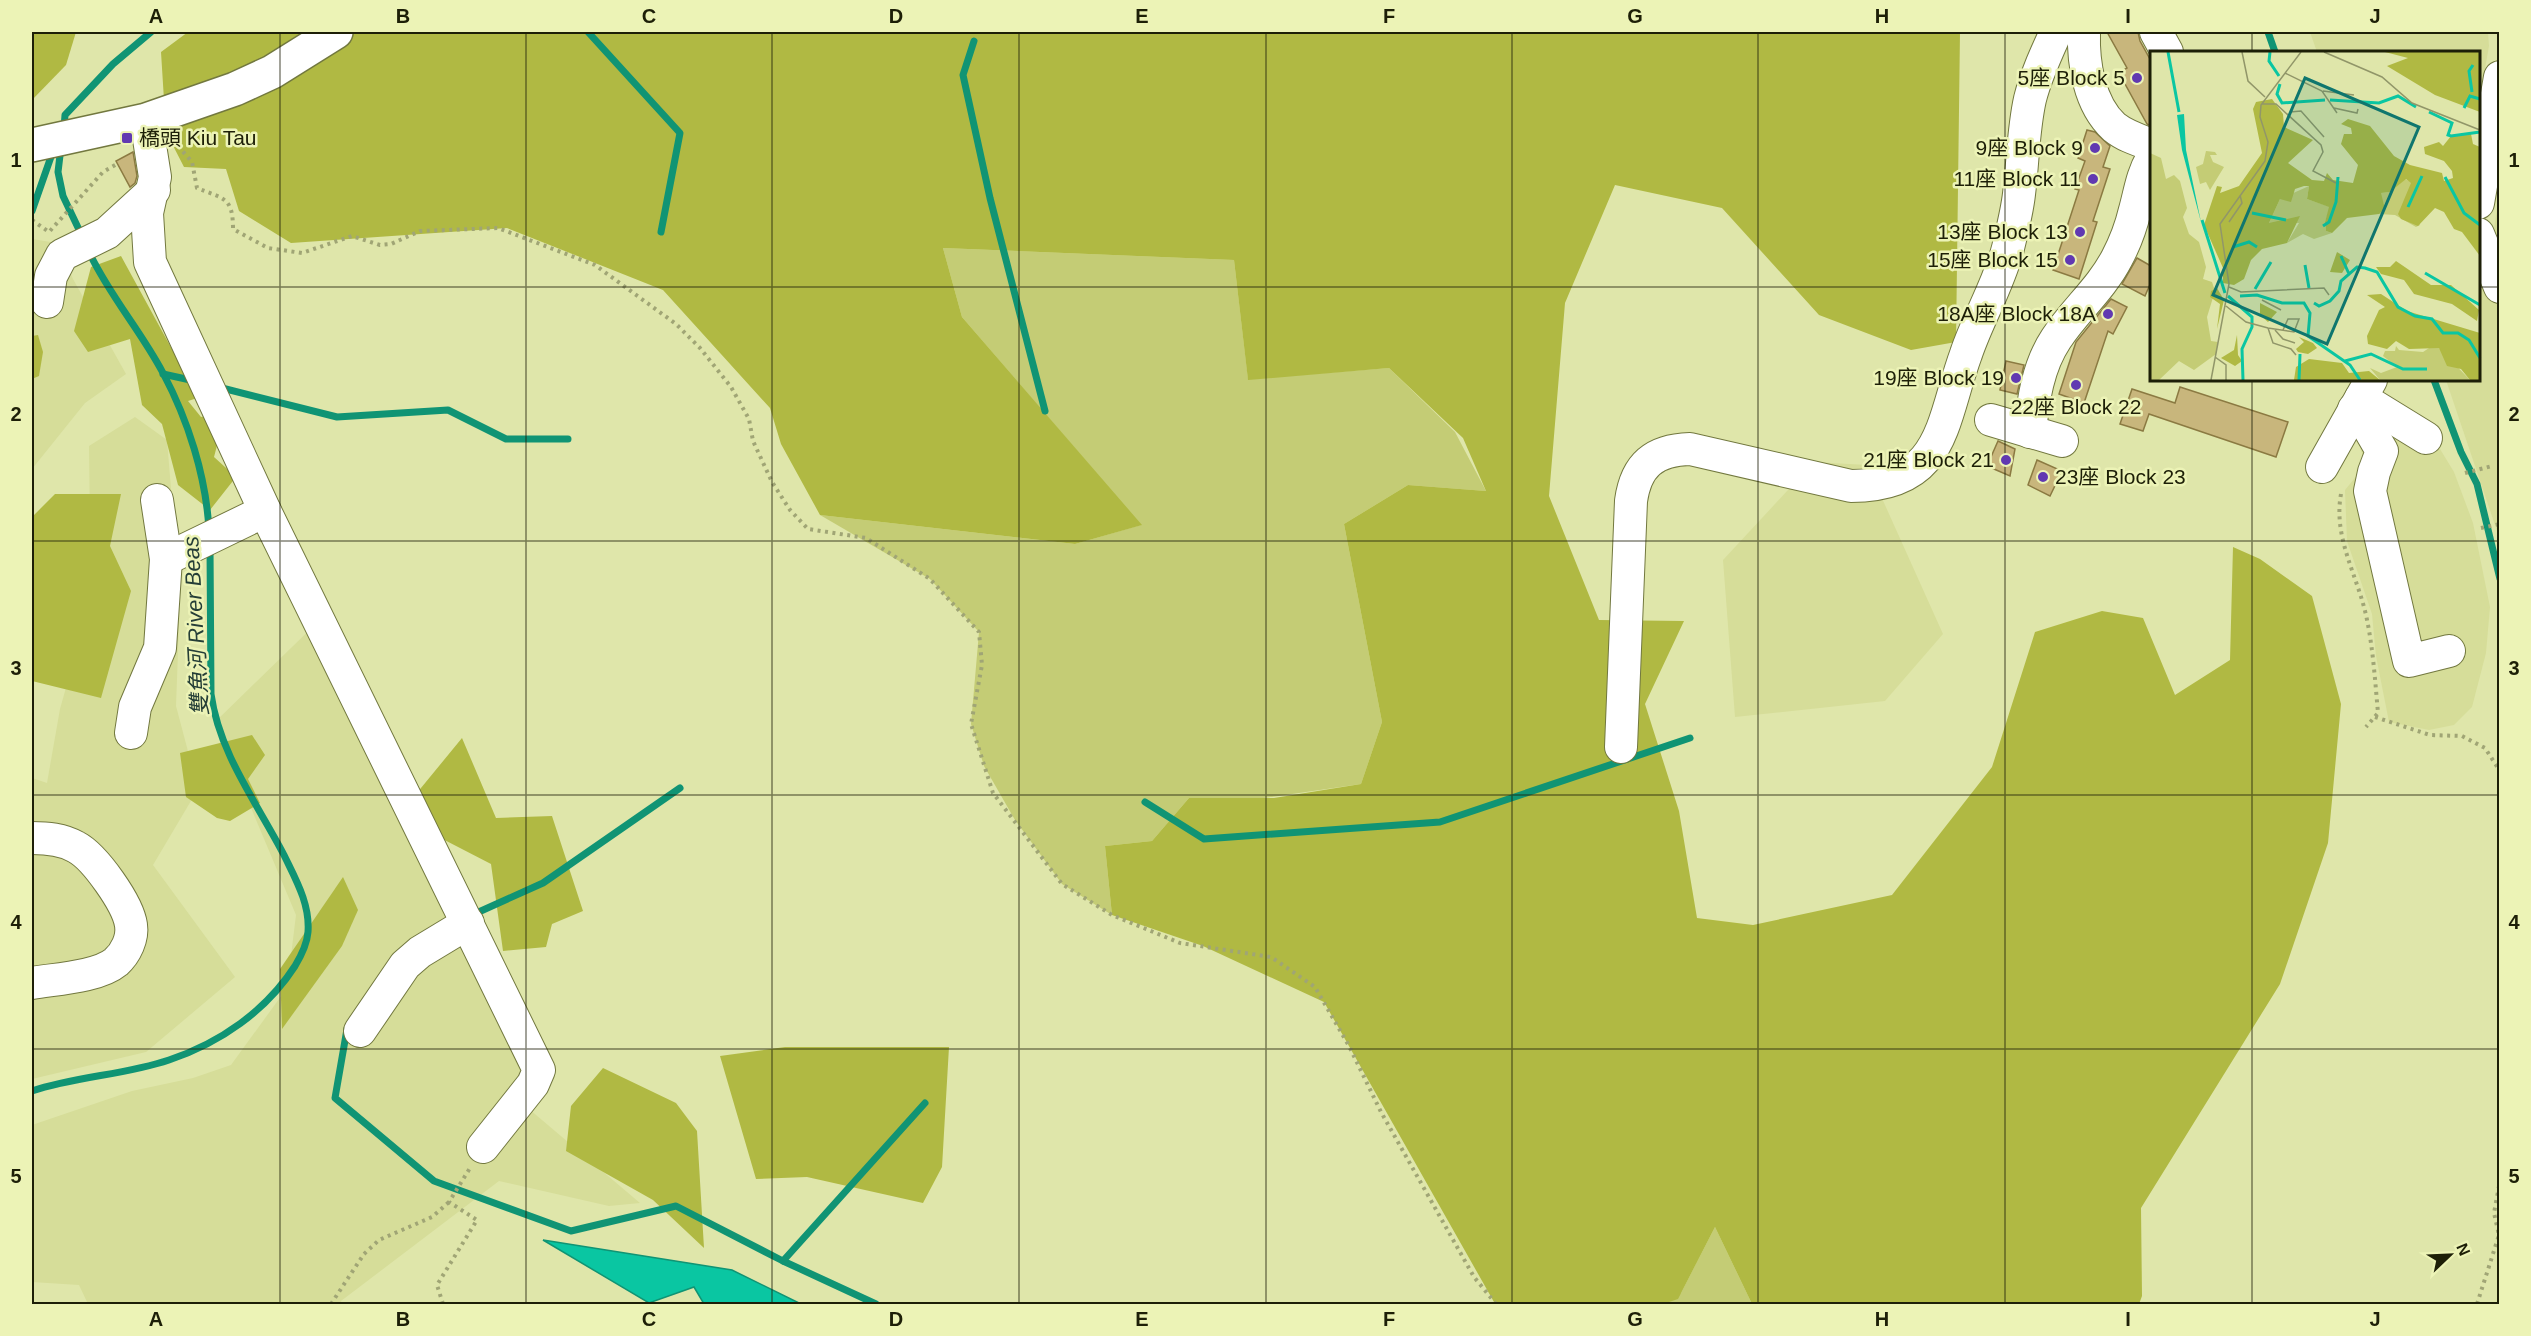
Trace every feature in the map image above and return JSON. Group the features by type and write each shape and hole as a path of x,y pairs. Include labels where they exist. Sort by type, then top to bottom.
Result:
{"main road":[{"path":"32,145 146,120 235,89 272,72 336,32"}],"street":[{"path":"1622,747 1631,501 1634,483 1642,468 1656,456 1672,450 1690,450 1851,486 1871,486 1892,481 1911,472 1926,458 1939,441 1947,422 1965,354 2008,251 2019,196 2030,101 2041,64 2056,32"},
{"path":"2084,32 2087,76 2102,113 2128,136 2150,146"},
{"path":"2156,32 2166,51"},
{"path":"2480,191 2499,77"},
{"path":"146,120 155,177 154,190 147,213 150,262 265,512 539,1070 533,1084 483,1147"},
{"path":"2030,432 2033,402 2045,361 2054,341 2103,282 2116,259 2128,234 2136,208 2139,187 2150,160"},
{"path":"47,302 51,276 66,243 107,234 154,190"},
{"path":"2480,239 2499,287"},
{"path":"2362,395 2426,438"},
{"path":"2332,478 2362,395"},
{"path":"2362,395 2361,415 2382,451 2373,472 2370,491 2409,661 2449,651"},
{"path":"1991,420 2062,441"},
{"path":"130,733 135,707 159,648 166,560 157,500"},
{"path":"166,560 265,512"},
{"path":"32,838 66,842 88,855 97,864 127,912 131,926 128,947 114,964 94,972 32,983"},
{"path":"360,1031 405,965 420,952 468,923"}],"path":[{"path":"154,190 165,176 177,145 192,162 197,188 225,200 233,210 233,229 268,248 302,253 352,236 380,245 391,244 427,230 498,228 595,265 676,324 700,348 730,387 749,418 753,441 772,482 790,510 808,529 866,538 930,579 979,632 982,665 971,724 993,793 1062,884 1112,915 1180,943 1271,957 1315,987 1349,1046 1381,1112 1474,1277 1496,1305"},
{"path":"34,221 42,229 66,243 70,210 103,172 117,164"},
{"path":"2465,473 2492,466"},
{"path":"2332,478 2341,531 2366,615 2378,713 2366,727"},
{"path":"2481,528 2499,524"},
{"path":"2374,717 2430,735 2462,736 2485,748 2499,771"},
{"path":"331,1305 364,1254 379,1240 432,1217 449,1202 483,1147"},
{"path":"2477,1305 2499,1235 2494,1213 2499,1181"},
{"path":"443,1305 436,1285 477,1220 449,1202"}],"shaded area":[{"path":"2310,32 2488,32 2489,46 2480,97 2480,51 2317,51"},
{"path":"2499,197 2499,537 2446,381 2480,381 2480,264 2492,241"},
{"path":"32,239 57,243 73,279 126,374 85,403 32,469"},
{"path":"943,248 1234,260 1248,379 1389,368 1455,432 1486,491 1408,485 1344,524 1382,722 1361,784 1264,798 1189,798 1152,841 1105,846 1112,915 1062,884 1015,820 984,766 971,724 979,632 930,579 820,515 1075,544 1141,525 962,317"},
{"path":"135,417 167,440 180,598 176,706 198,789 153,865 235,977 146,1052 32,1079 32,778 47,783 60,709 91,599 89,446"},
{"path":"2429,431 2454,472 2473,523 2490,607 2486,653 2472,707 2454,725 2429,730 2389,722 2376,656 2372,614 2347,541 2345,490 2363,468 2363,457 2356,434"},
{"path":"1814,462 1867,465 1943,634 1885,701 1735,717 1723,560"},
{"path":"329,611 547,1074 529,1109 640,1203 609,1206 499,1181 341,1301 342,1304 88,1304 79,1285 32,1282 32,1125 132,1091 193,1078 231,1065 287,988 296,915 215,722"},
{"path":"1715,1227 1752,1304 1655,1304 1681,1293"}],"green space":[{"path":"32,32 76,32 66,65 32,100"},
{"path":"188,32 1960,32 1956,342 1911,350 1819,315 1722,208 1615,185 1565,303 1549,496 1599,620 1684,621 1645,704 1679,811 1697,918 1753,925 1892,895 1992,767 2035,632 2102,611 2143,618 2175,695 2230,660 2233,547 2260,559 2312,596 2341,704 2328,843 2280,984 2141,1208 2142,1296 2139,1304 1752,1304 1715,1227 1678,1299 1663,1304 1499,1304 1494,1302 1324,1002 1203,946 1112,915 1105,846 1152,841 1189,798 1274,798 1361,784 1382,722 1344,524 1408,485 1486,491 1463,438 1389,368 1248,380 1234,260 943,248 962,317 1142,525 1075,544 820,515 781,444 770,408 663,290 507,228 291,243 239,211 226,169 184,167 166,132 161,52"},
{"path":"121,256 180,364 219,391 188,401 201,417 226,411 214,457 236,477 210,510 178,485 162,424 142,405 130,339 88,352 74,331 91,267"},
{"path":"38,335 43,352 39,376 32,379 32,336"},
{"path":"55,494 121,494 110,546 131,591 101,698 32,681 32,517"},
{"path":"252,735 265,755 248,779 260,803 230,821 217,818 186,797 180,753"},
{"path":"462,738 496,818 552,816 583,911 552,924 546,947 503,951 491,864 398,816"},
{"path":"343,877 358,910 342,946 282,1029 280,969"},
{"path":"785,1047 949,1047 942,1167 923,1203 807,1177 756,1179 720,1056"},
{"path":"603,1068 676,1103 697,1131 704,1248 653,1200 566,1151 571,1106"}],"water":[{"path":"543,1240 732,1270 801,1304 704,1304 694,1287 649,1303"}],"building":[{"path":"2107,32 2138,32 2140,41 2150,59 2150,126 2147,124 2119,73 2127,68"},
{"path":"2087,130 2095,132 2110,146 2103,167 2110,169 2093,221 2097,222 2079,279 2053,270 2079,190 2075,189 2085,161 2078,158"},
{"path":"133,152 137,176 135,183 130,187 116,161"},
{"path":"2137,258 2150,265 2150,284 2145,296 2122,284"},
{"path":"2111,299 2127,307 2113,334 2108,331 2084,403 2059,394 2076,342"},
{"name":"19座 Block 19","path":"2006,361 2024,365 2017,394 2000,390"},
{"path":"2180,387 2288,422 2276,457 2149,414 2143,431 2120,424 2132,389 2175,403"},
{"name":"21座 Block 21","path":"1998,441 2015,449 2010,476 1987,466"},
{"name":"23座 Block 23","path":"2037,460 2062,471 2050,496 2028,485"}],"waterway":[{"name":"雙魚河 River Beas","path":"64,128 65,115 113,64 151,32"},
{"path":"588,32 680,133 661,232"},
{"path":"2268,32 2275,51"},
{"path":"974,41 963,75 990,198 1045,411"},
{"name":"雙魚河 River Beas","path":"61,147 58,172 63,196 82,236"},
{"path":"32,211 53,151"},
{"name":"雙魚河 River Beas","path":"89,252 172,391 188,429 200,469 209,530"},
{"path":"163,374 195,381"},
{"path":"2434,381 2461,452 2477,484 2500,579"},
{"path":"218,387 337,417 448,410 506,439 568,439"},
{"name":"雙魚河 River Beas","path":"32,1091 152,1065 188,1053 224,1035 256,1011 270,997 295,966 305,946 308,922 301,892 284,855 230,757 215,716 211,694 210,547"},
{"path":"1145,802 1204,839 1440,822 1690,738"},
{"path":"472,915 543,883 680,788"},
{"path":"347,1029 335,1098 434,1181 571,1231 676,1206 783,1261 876,1304"},
{"path":"783,1261 925,1103"}],"place":[{"name":"5座 Block 5","path":"2137,78"},
{"name":"橋頭 Kiu Tau","path":"127,138"},
{"name":"9座 Block 9","path":"2095,148"},
{"name":"11座 Block 11","path":"2093,179"},
{"name":"13座 Block 13","path":"2080,232"},
{"name":"15座 Block 15","path":"2070,260"},
{"name":"18A座 Block 18A","path":"2108,314"},
{"name":"19座 Block 19","path":"2016,378"},
{"name":"22座 Block 22","path":"2076,385"},
{"name":"21座 Block 21","path":"2006,460"},
{"name":"23座 Block 23","path":"2043,477"}]}
